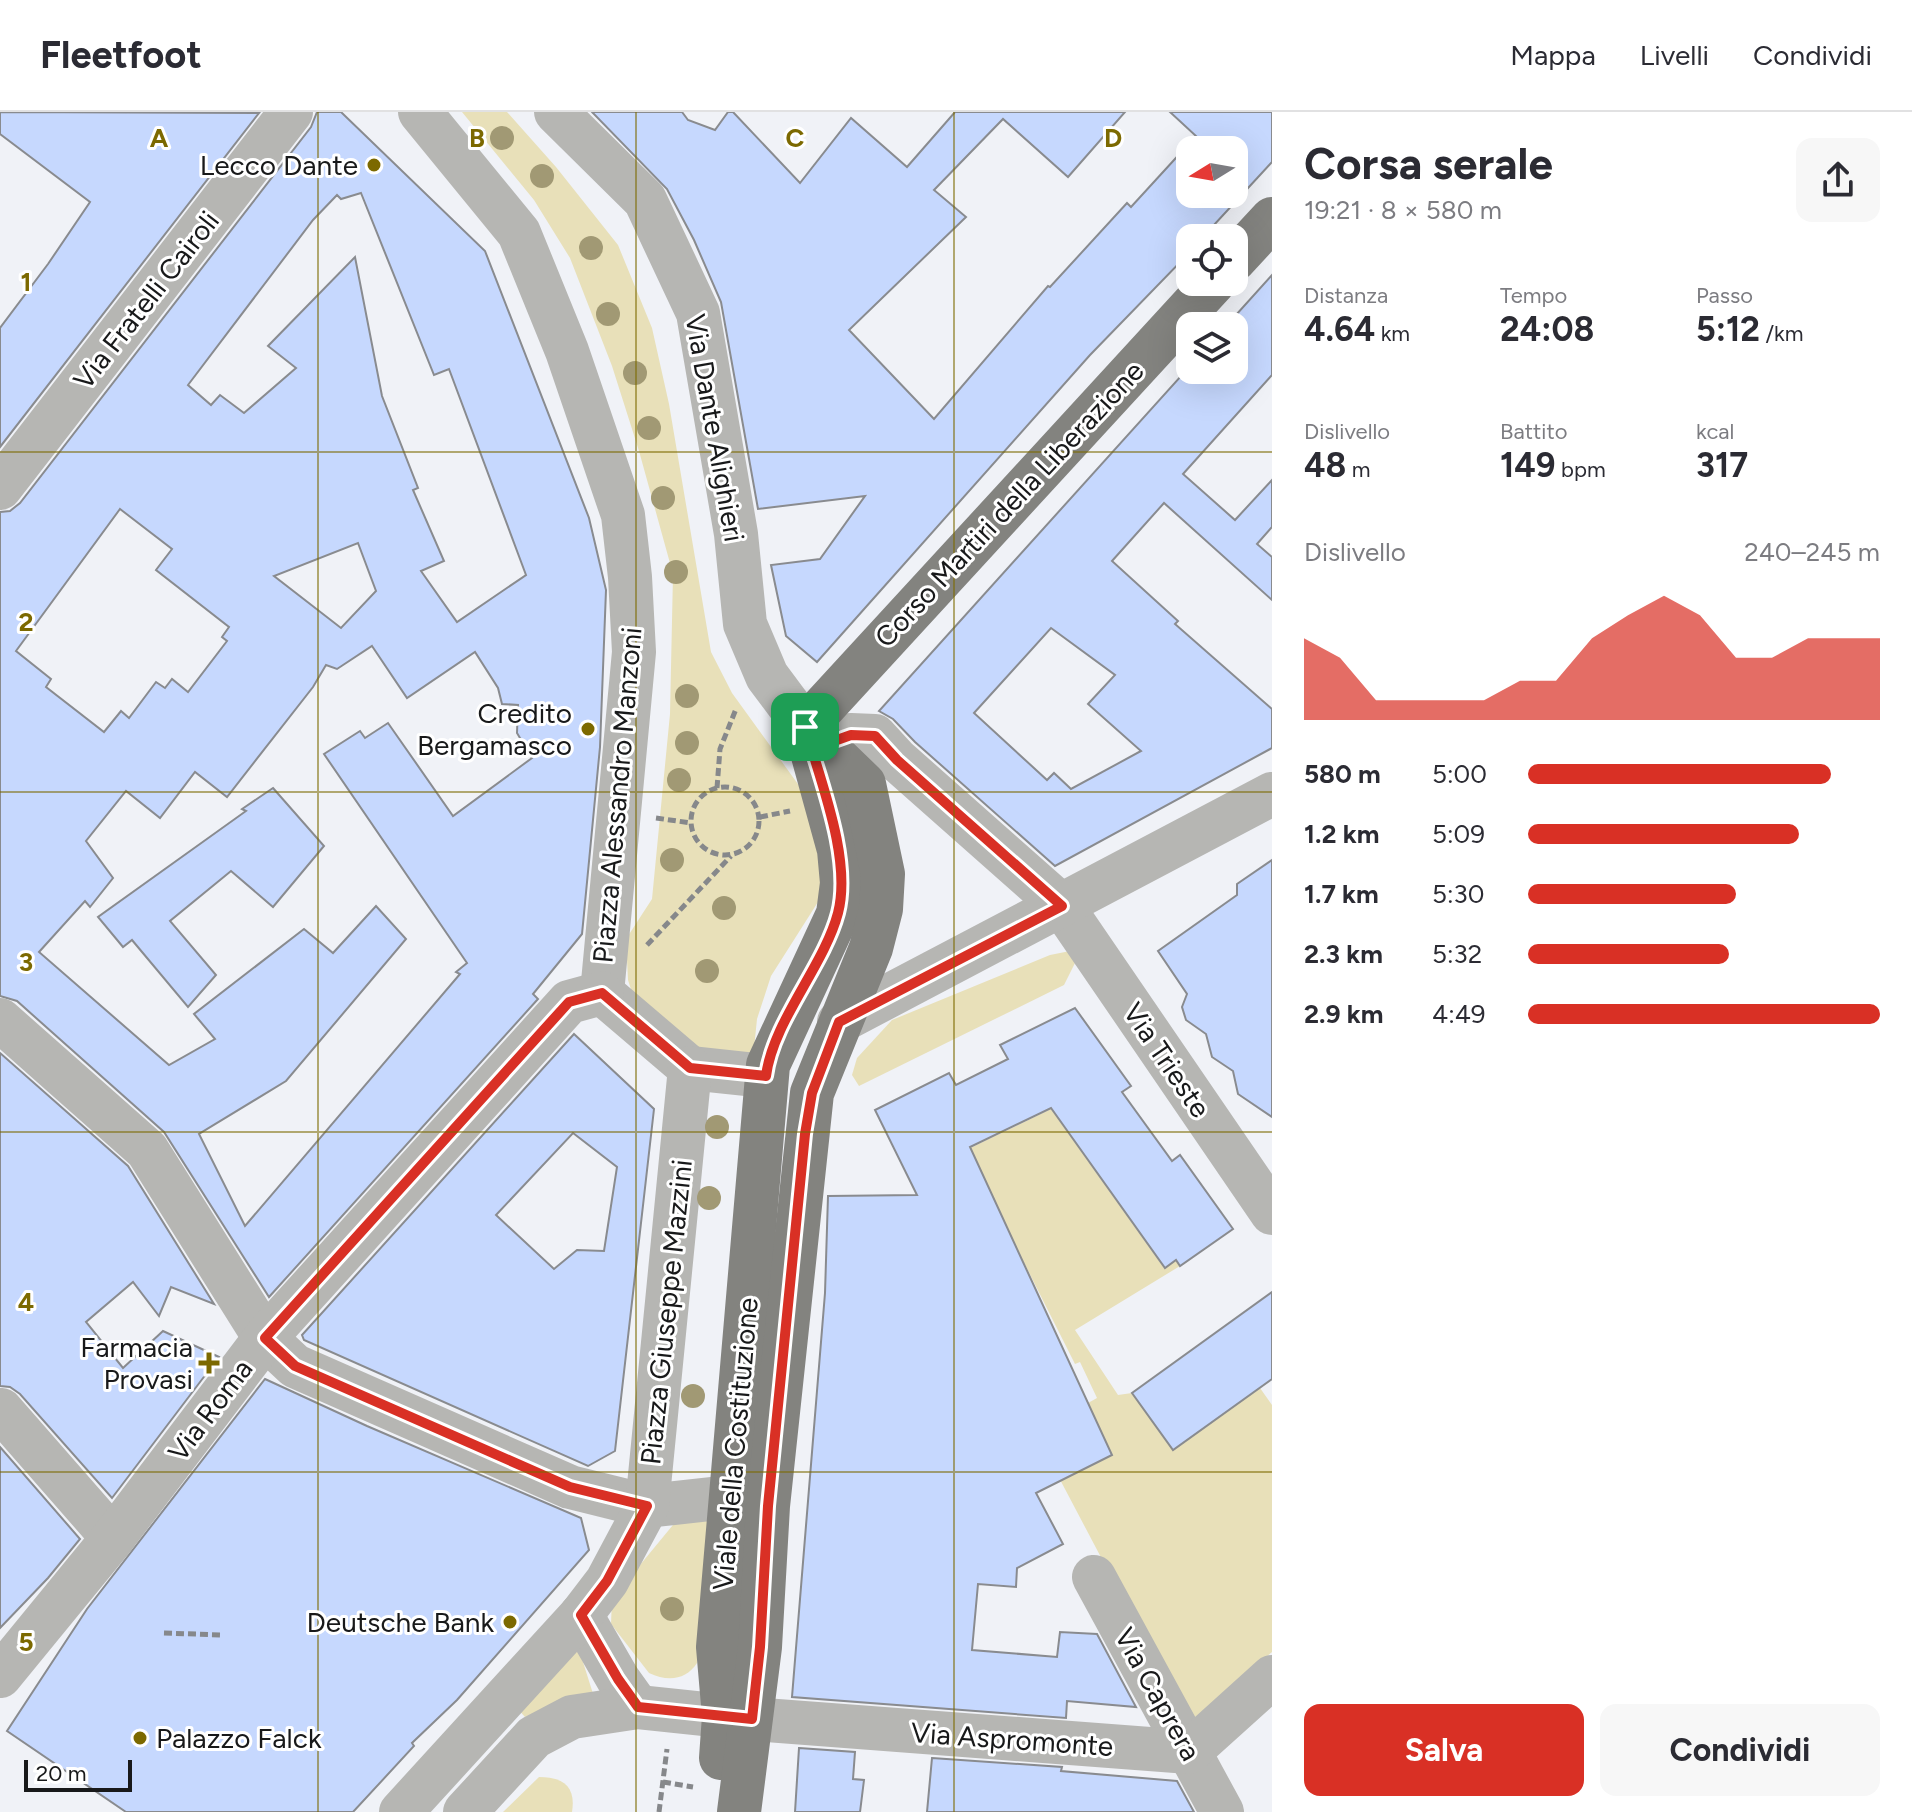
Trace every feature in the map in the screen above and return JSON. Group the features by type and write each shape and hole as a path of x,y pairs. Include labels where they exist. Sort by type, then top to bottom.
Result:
{"main road":[{"path":"1248,245 1272,219"},
{"name":"Corso Martiri della Liberazione","path":"814,736 1202,296"},
{"path":"814,736 864,784 883,874 881,909 871,948 839,1022"},
{"path":"766,1076 792,1008 838,914 842,883 839,850 814,736"},
{"name":"Viale della Costituzione","path":"713,1812 760,1647 768,1506 812,1093 839,1022"},
{"name":"Viale della Costituzione","path":"739,1812 738,1718 718,1647 766,1076"}],"street":[{"name":"Via Fratelli Cairoli","path":"0,488 291,112"},
{"name":"Piazza Alessandro Manzoni","path":"420,112 519,233 567,351 623,515 634,652 602,993 690,1068"},
{"name":"Via Dante Alighieri","path":"556,112 645,200 698,313 734,522 745,624 767,676 814,736"},
{"name":"Via Trieste","path":"814,736 875,736 897,760 1062,906 1272,1213"},
{"path":"839,1022 1272,794"},
{"name":"Via Roma","path":"0,1676 113,1538 265,1338 569,1002 602,993"},
{"path":"0,1020 147,1150 265,1338 295,1366 570,1487 647,1506 729,1497"},
{"path":"690,1068 766,1076"},
{"name":"Piazza Giuseppe Mazzini","path":"401,1812 581,1615 607,1581 647,1506 690,1068"},
{"path":"1,1410 113,1538"},
{"name":"Via Caprera","path":"1094,1577 1222,1812"},
{"path":"581,1615 618,1679 655,1708"},
{"path":"1189,1752 1272,1677"},
{"path":"465,1812 534,1737 572,1717 655,1708 738,1718"},
{"name":"Via Aspromonte","path":"738,1718 1189,1752"}],"path":[{"path":"717,788 720,749 736,709"},
{"path":"645,947 731,855 749,846 759,828 760,817 750,796 729,786 717,788 698,800 692,811 693,834 709,851 731,855"},
{"path":"760,817 795,811"},
{"path":"164,1633 222,1635"},
{"path":"655,1708 659,1812"}],"shaded area":[{"path":"462,112 507,112 618,245 652,328 669,404 711,652 732,693 803,791 825,884 818,902 771,976 757,1019 752,1068 697,1062 635,1002 628,980 626,939 652,899 670,714 673,574 612,366 570,258 534,200"},
{"path":"1070,951 1075,963 1064,985 859,1086 852,1075 857,1058 892,1020 1050,955"},
{"path":"1051,1109 1164,1268 1176,1260 1180,1266 1075,1330 1118,1395 1132,1393 1173,1450 1260,1388 1272,1405 1272,1652 1196,1717 1183,1713 1046,1453 1069,1476 1112,1454 1088,1403 1097,1398 1080,1362 1075,1364 988,1191 989,1186 966,1150"},
{"path":"682,1514 708,1520 711,1530 697,1663 682,1676 663,1678 649,1673 611,1624 612,1599"},
{"path":"576,1640 595,1700 556,1703 525,1717 517,1708"},
{"path":"539,1777 555,1779 566,1785 572,1796 572,1812 503,1812"}],"building":[{"path":"0,112 259,113 0,447 0,328 90,202 0,134"},
{"path":"317,112 341,112 485,251 589,518 606,590 600,747 582,934 533,994 538,999 269,1297 164,1132 17,1001 0,996 0,512 10,511 20,503 311,127","holes":["361,193 434,375 449,369 526,575 457,622 421,571 444,561 413,490 418,488 382,396 355,257 268,346 296,368 244,413 220,395 211,405 188,385 313,220 337,195 341,199","120,509 172,549 156,570 229,627 222,637 227,641 188,692 172,679 165,688 156,682 129,718 121,711 104,732 46,687 51,679 16,651","358,543 376,591 341,628 274,576","372,646 407,698 475,652 498,688 502,704 518,705 517,733 532,758 453,816 388,723 365,738 360,731 324,754 467,963 456,972 460,974 245,1226 199,1134 286,1081 406,939 376,906 333,953 304,929 194,1014 215,1039 169,1065 39,952 85,901 90,907 113,878 86,841 126,791 160,818 195,772 227,797 313,687 326,665 337,669"]},
{"path":"592,112 682,112 688,120 715,130 728,112 733,112 800,183 851,118 907,167 955,112 1125,112 1068,177 1003,119 934,190 966,217 849,330 934,419 1048,286 1127,203 1131,207 1176,158 1176,208 1230,208 1215,224 1176,224 1176,266 1090,355 817,662 786,636 771,565 820,559 865,496 758,509 721,302 667,189"},
{"path":"1170,112 1272,112 1272,162 1248,188 1248,136 1196,136"},
{"path":"1272,275 1272,375 1183,474 1235,520 1272,480 1272,527 1257,544 1272,557 1272,600 1164,503 1112,561 1178,621 1175,624 1272,709 1272,748 1055,866 893,719 879,711 1176,382 1176,384 1248,384 1248,312 1239,312","holes":["1051,628 1115,675 1088,704 1141,751 1071,789 1054,773 1047,780 974,713"]},
{"path":"273,788 324,846 273,907 231,871 170,921 216,975 188,1007 132,940 123,947 98,917 246,811 242,809"},
{"path":"1272,860 1272,1117 1238,1094 1233,1071 1212,1057 1206,1034 1186,1020 1182,1007 1187,994 1158,951 1237,895 1237,884"},
{"path":"1075,1008 1131,1086 1122,1092 1172,1161 1180,1155 1233,1229 1180,1266 1176,1260 1165,1268 1051,1108 970,1147 1112,1455 1036,1493 1063,1544 1017,1568 1016,1587 978,1584 972,1650 1057,1657 1060,1632 1097,1634 1136,1707 1067,1701 1066,1718 792,1697 825,1293 828,1196 917,1195 875,1110 949,1073 956,1085 1008,1059 1000,1045"},
{"path":"574,1034 654,1109 615,1451 588,1466 304,1340 302,1335","holes":["573,1133 617,1167 604,1251 577,1250 554,1269 496,1215"]},
{"path":"0,1053 128,1166 214,1304 171,1287 159,1316 133,1282 86,1322 123,1368 163,1331 219,1357 112,1498 20,1394 10,1387 0,1386"},
{"path":"1272,1292 1272,1379 1173,1450 1132,1393"},
{"path":"265,1379 581,1518 589,1550 353,1812 126,1812 7,1731 87,1609"},
{"path":"0,1447 80,1539 0,1628"},
{"path":"799,1748 855,1752 853,1779 864,1780 860,1812 795,1812"},
{"path":"932,1758 1062,1767 1061,1771 1177,1781 1194,1812 927,1812"}],"place":[{"name":"Lecco Dante","path":"374,165"},
{"name":"Credito Bergamasco","path":"588,729"},
{"name":"Farmacia Provasi","path":"209,1363"},
{"name":"Deutsche Bank","path":"510,1622"},
{"name":"Palazzo Falck","path":"140,1738"}],"route":[{"path":"805,727 823,745 851,735 875,736 897,760 1062,906 839,1022 812,1093 805,1134 768,1506 760,1647 752,1719 638,1707 581,1615 607,1581 647,1506 570,1487 295,1366 265,1338 569,1002 602,993 690,1068 766,1076 792,1008 838,914 842,883 839,850 805,727"}]}
